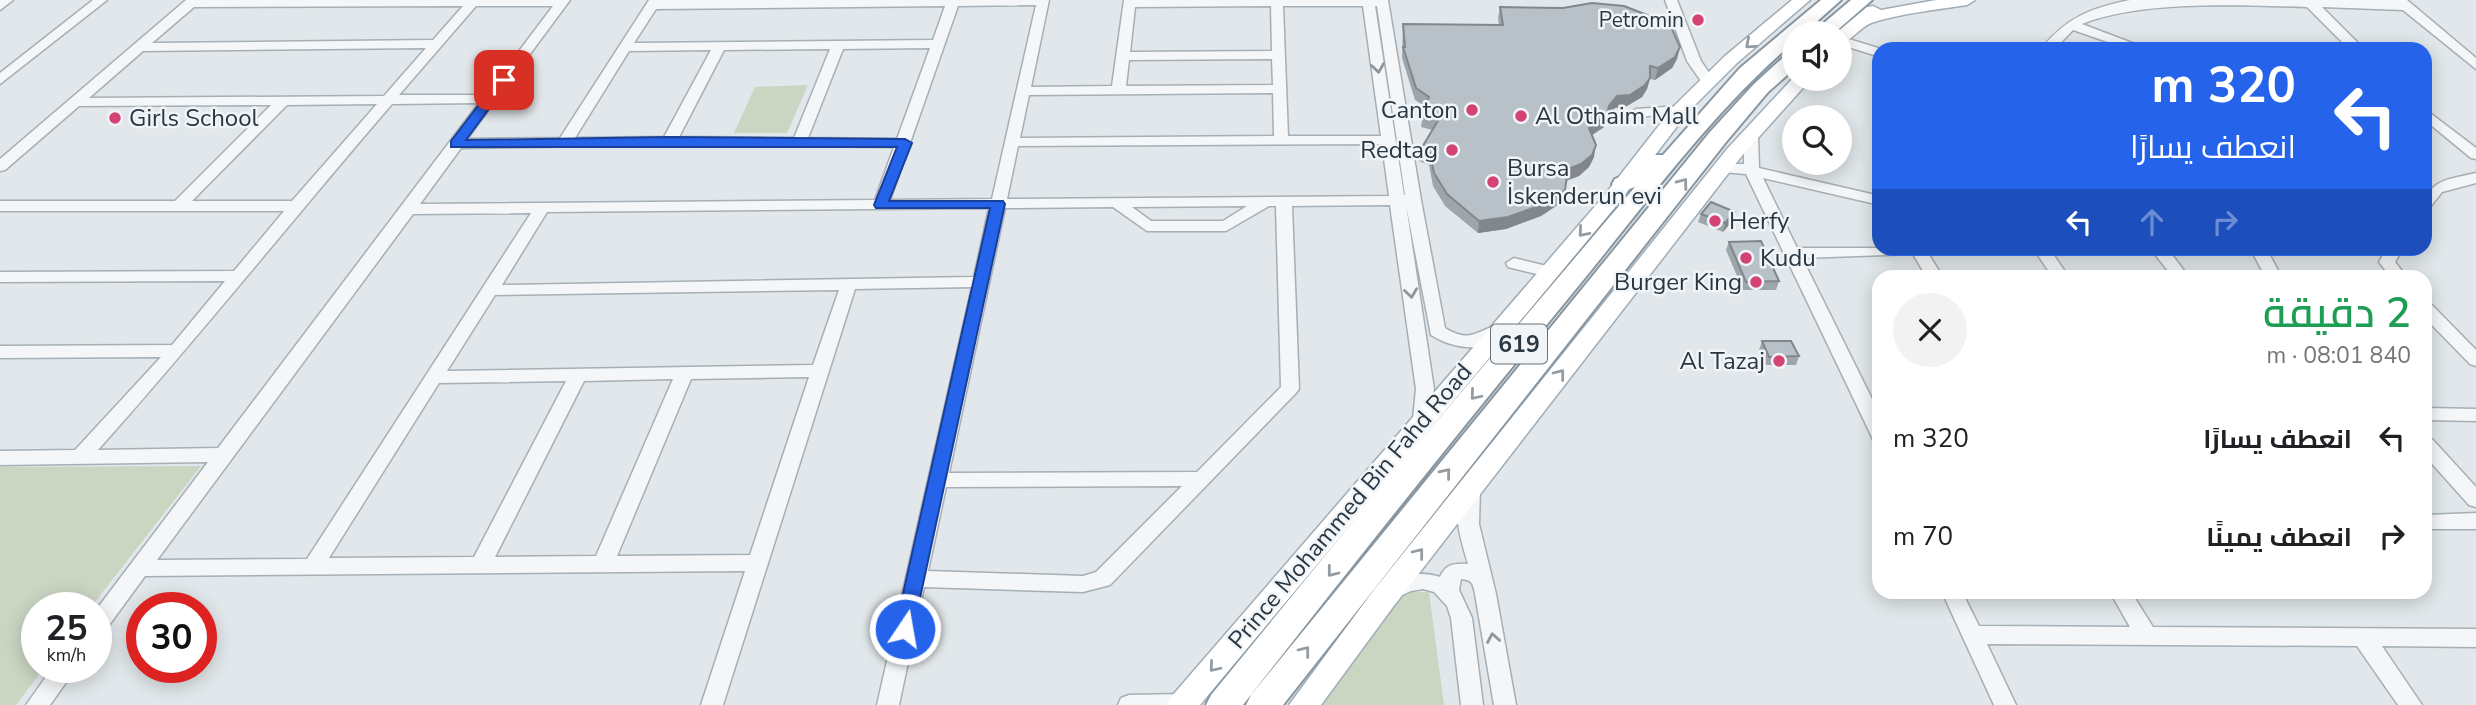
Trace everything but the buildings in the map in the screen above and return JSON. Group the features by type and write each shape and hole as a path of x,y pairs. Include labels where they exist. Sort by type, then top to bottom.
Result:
{"highway":[{"name":"Prince Mohammed Bin Fahd Road","path":"1223,705 1396,489 1681,147 1747,72 1832,0"},
{"path":"1837,21 1863,0"},
{"name":"Prince Mohammed Bin Fahd Road","path":"1263,705 1718,137 1761,88 1782,69"},
{"path":"1622,184 1640,177 1662,156 1681,147"}],"main road":[{"name":"Prince Mohammed Bin Fahd Road","path":"1182,704 1549,272 1681,110 1708,81 1802,0"},
{"path":"1852,29 1886,0"},
{"path":"1861,21 1897,11 1967,0"},
{"path":"1718,137 1739,127 1782,89"},
{"path":"1304,705 1382,599 1722,168 1791,91"}],"street":[{"path":"0,6 7,0"},
{"path":"0,80 101,0"},
{"path":"1671,0 1694,61 1708,81"},
{"path":"2055,42 2071,25 2099,10 2130,4 2199,0 2402,3 2476,65"},
{"path":"0,167 193,1 563,1"},
{"path":"112,604 563,1"},
{"path":"564,144 654,2 1043,1 888,705"},
{"path":"1118,91 1130,1 1375,1"},
{"path":"1375,1 1388,139 1437,331 1452,341 1469,344 1498,331"},
{"path":"1375,1 1405,200 1425,389 1422,419"},
{"path":"79,458 177,351 236,276 473,2"},
{"path":"881,205 953,2"},
{"path":"1277,3 1281,140"},
{"path":"2310,3 2350,42"},
{"path":"2071,25 2121,42"},
{"path":"140,47 436,44"},
{"path":"625,47 939,44"},
{"path":"1852,44 1872,50"},
{"path":"669,141 720,45"},
{"path":"799,143 838,45"},
{"path":"1123,56 1279,55"},
{"path":"1023,91 1280,89"},
{"path":"75,102 490,99"},
{"path":"179,206 283,101"},
{"path":"1636,113 1681,110"},
{"path":"2432,119 2476,155"},
{"path":"1751,135 1752,171 1791,253 1872,406"},
{"path":"1012,142 1388,139"},
{"path":"456,144 669,141 905,143"},
{"path":"1722,168 1740,167 1872,199"},
{"path":"2432,195 2437,189 2476,178"},
{"path":"408,209 1405,200"},
{"path":"1117,203 1147,226 1226,226 1275,201"},
{"path":"916,579 1083,584 1103,579 1290,389 1275,201"},
{"path":"0,206 296,206"},
{"path":"314,565 542,208"},
{"path":"1791,253 1872,252"},
{"path":"2164,256 2175,270"},
{"path":"1514,263 1549,272"},
{"path":"0,277 236,276"},
{"path":"489,290 981,282"},
{"path":"712,705 848,286"},
{"path":"2432,315 2476,360"},
{"path":"2432,331 2449,332"},
{"path":"0,352 177,351"},
{"path":"433,377 821,371"},
{"path":"603,564 685,373"},
{"path":"481,564 578,375"},
{"path":"2432,414 2476,415"},
{"path":"2432,452 2476,500"},
{"path":"0,458 224,455"},
{"path":"938,480 1202,479"},
{"path":"1471,486 1466,509 1467,527 1482,579 1505,705"},
{"path":"2432,522 2476,521"},
{"path":"139,568 758,563"},
{"path":"1448,593 1451,575 1457,571 1474,572 1482,579"},
{"path":"1382,599 1405,584 1419,579 1435,583 1448,593 1460,611 1472,705"},
{"path":"1955,599 2005,705"},
{"path":"2123,599 2147,636"},
{"path":"1973,635 2476,638"},
{"path":"2362,637 2411,705"},
{"path":"37,705 54,683"},
{"path":"1129,705 1182,704"}],"green space":[{"path":"808,85 787,133 734,133 755,87"},
{"path":"201,466 103,592 21,592 21,683 33,683 16,705 0,705 0,467"},
{"path":"1402,592 1429,592 1444,705 1313,705"}],"place":[{"name":"Petromin","path":"1698,20"},
{"name":"Canton","path":"1472,110"},
{"name":"Al Othaim Mall","path":"1521,116"},
{"name":"Girls School","path":"115,118"},
{"name":"Redtag","path":"1452,150"},
{"name":"Bursa İskenderun evi","path":"1493,182"},
{"name":"Herfy","path":"1715,221"},
{"name":"Kudu","path":"1746,258"},
{"name":"Burger King","path":"1756,282"},
{"name":"Al Tazaj","path":"1779,361"}],"route":[{"path":"504,80 456,144 669,141 905,143 881,205 998,204 905,629"}]}
